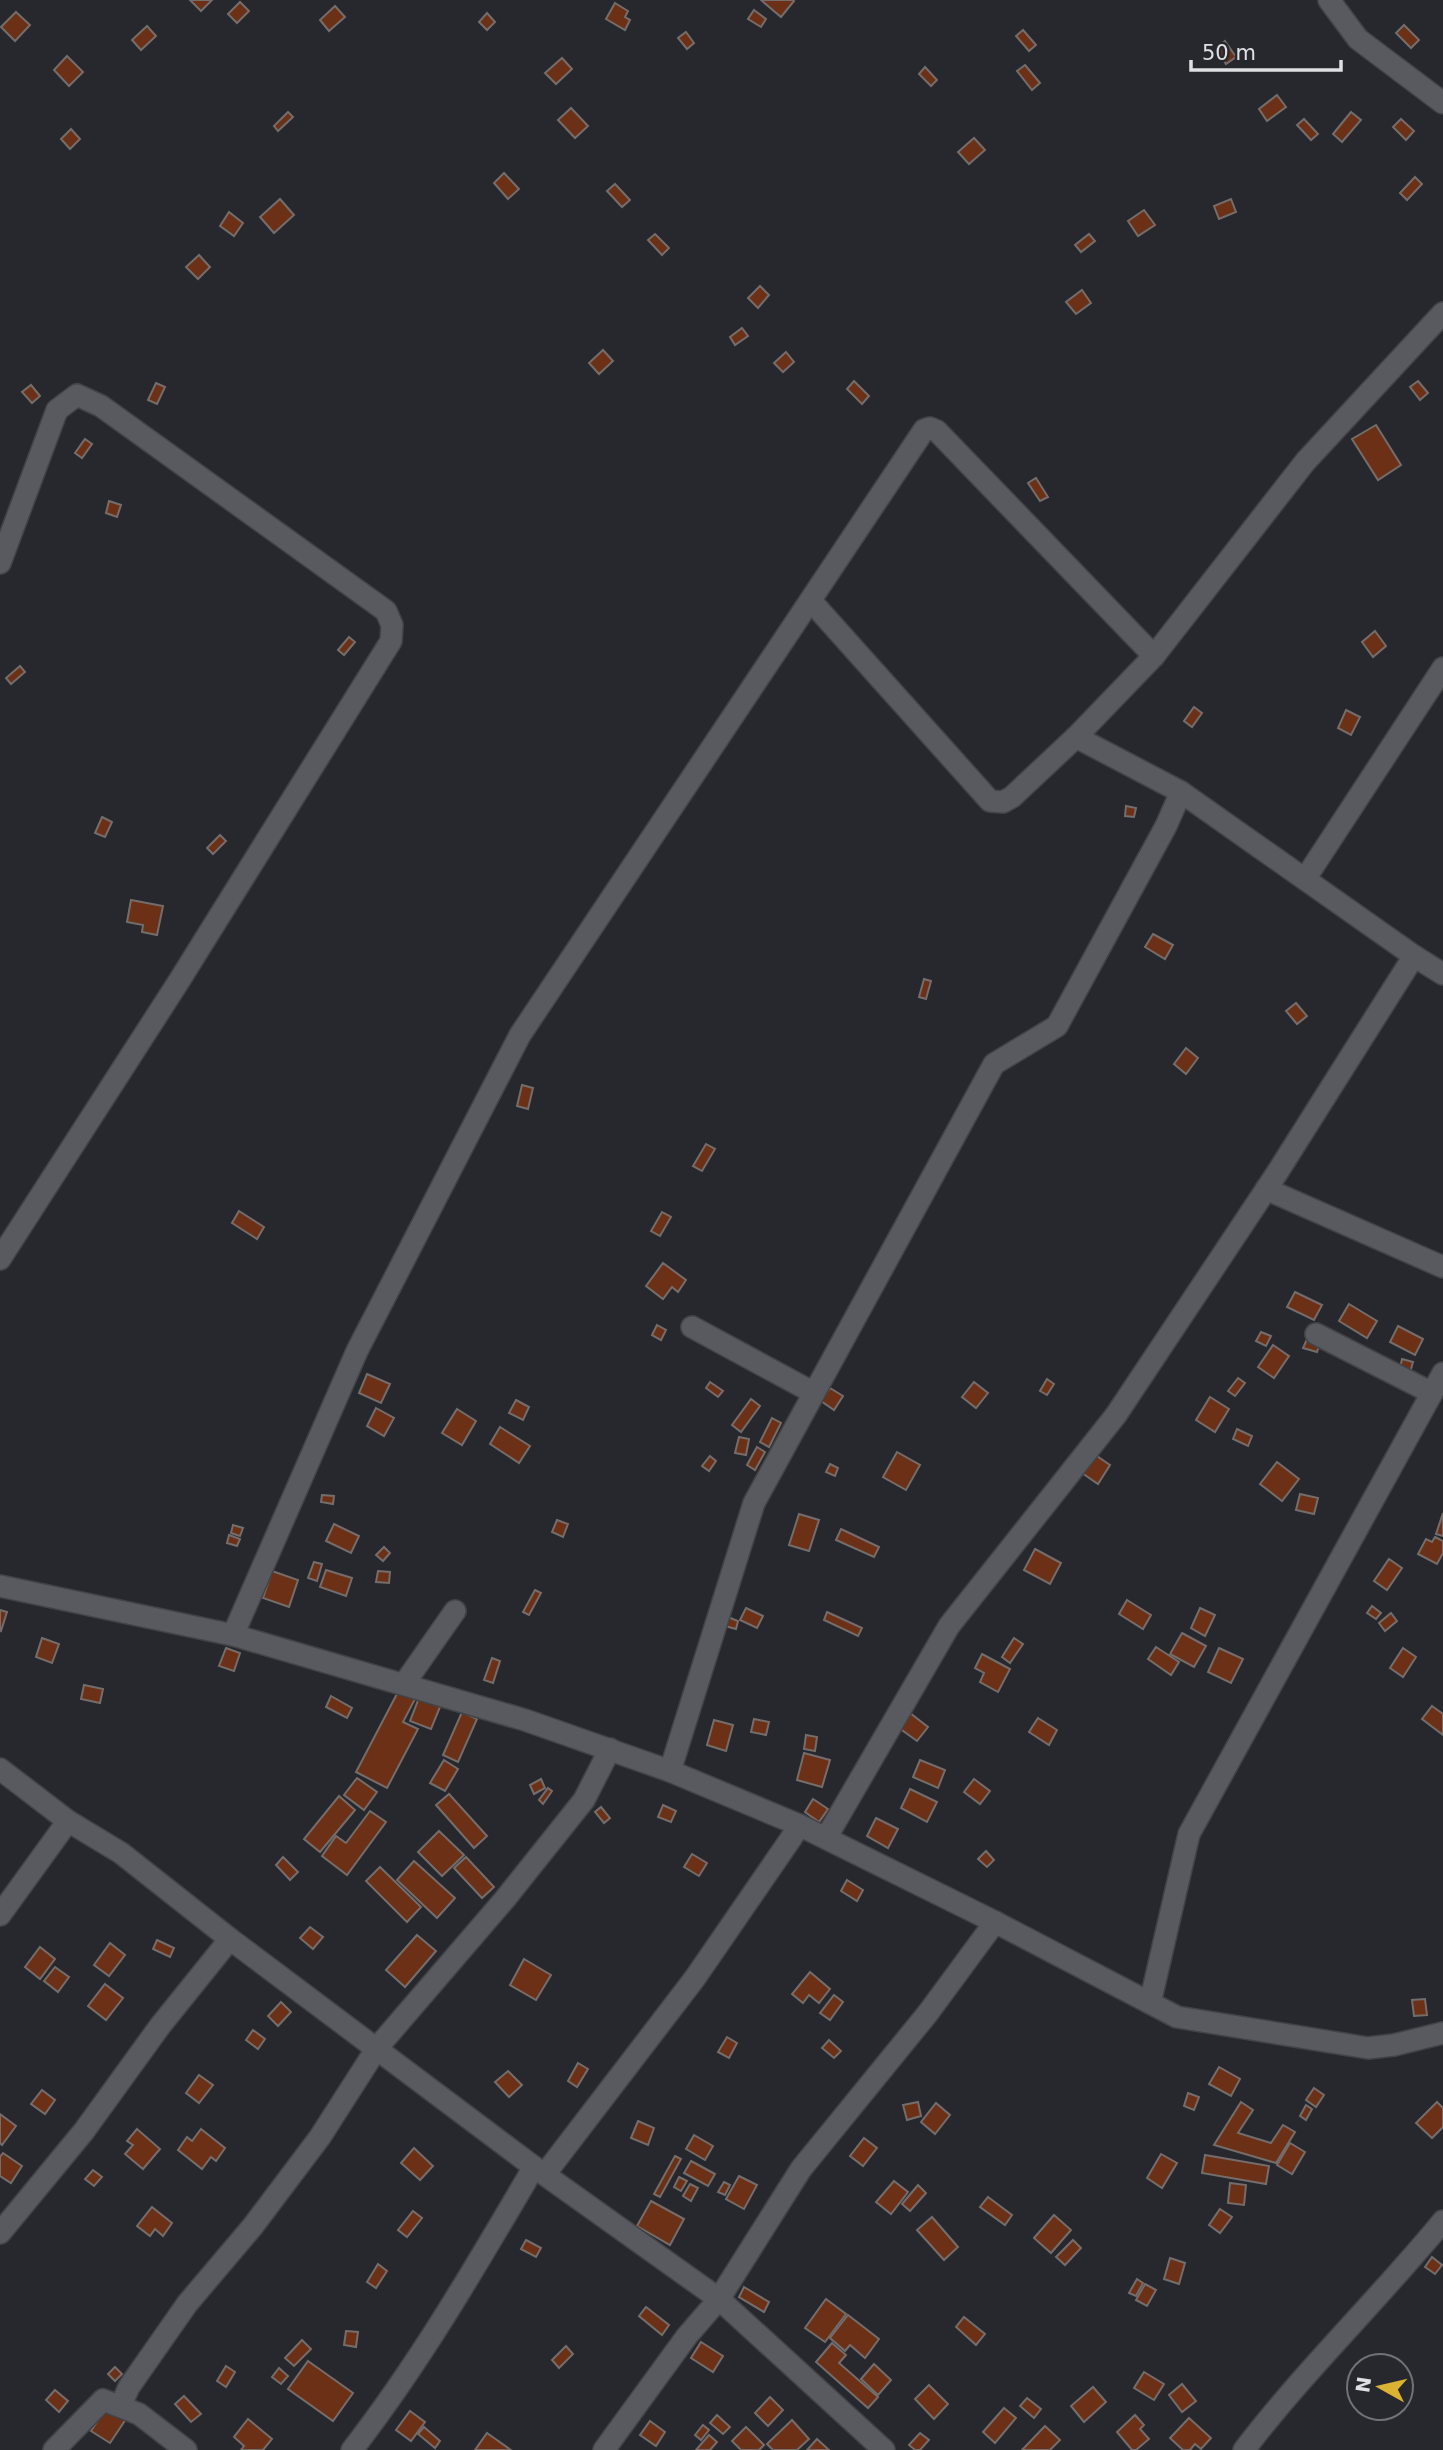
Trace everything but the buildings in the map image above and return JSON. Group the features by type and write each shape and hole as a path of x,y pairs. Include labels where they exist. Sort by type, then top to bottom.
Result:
{"street":[{"path":"1332,1 1358,39 1443,103"},
{"path":"811,601 990,801 1003,802 1012,797 1076,737 1154,656 1305,462 1443,313"},
{"path":"0,563 57,410 77,395 101,406 386,611 393,625 391,641 179,981 0,1259"},
{"path":"233,1635 357,1351 520,1035 924,430 930,428 937,431 1154,656"},
{"path":"1305,879 1443,668"},
{"path":"1076,737 1181,792 1443,974"},
{"path":"670,1771 754,1503 994,1064 1057,1026 1166,826 1181,792"},
{"path":"826,1838 949,1626 1116,1415 1266,1189 1414,956"},
{"path":"1266,1189 1443,1267"},
{"path":"692,1327 814,1393"},
{"path":"1316,1334 1432,1392"},
{"path":"1150,2003 1189,1834 1443,1373"},
{"path":"0,1586 233,1635 525,1720 610,1749 799,1825 995,1922 1177,2017 1368,2048 1394,2045 1443,2033"},
{"path":"404,1684 455,1611"},
{"path":"121,2405 129,2387 187,2304 253,2226 320,2137 377,2048 505,1899 583,1800 610,1749"},
{"path":"0,1769 68,1821 121,1853 230,1939 540,2171 719,2300 884,2450"},
{"path":"0,1915 68,1821"},
{"path":"352,2450 377,2418 540,2171 695,1978 799,1825"},
{"path":"604,2450 687,2336 719,2300 801,2169 928,2013 995,1922"},
{"path":"0,2233 84,2131 160,2026 230,1939"},
{"path":"1244,2450 1269,2417 1401,2273 1443,2221"},
{"path":"54,2450 99,2402 107,2400 139,2414 186,2450"}]}
